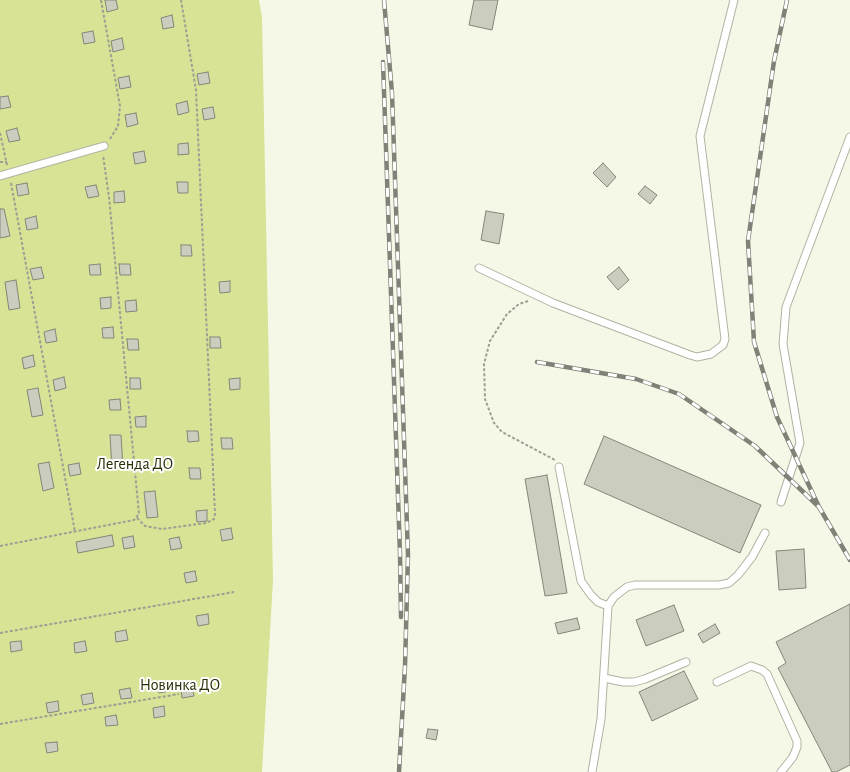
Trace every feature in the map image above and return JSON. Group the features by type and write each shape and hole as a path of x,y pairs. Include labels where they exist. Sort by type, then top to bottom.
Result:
{"lane":[{"path":"479,268 553,303 690,355 697,357 711,354 723,345 725,339 700,136 734,0"},
{"path":"781,502 800,444 784,344 786,307 850,137"},
{"path":"0,176 104,146"},
{"path":"559,467 581,581 598,602 608,606"},
{"path":"592,772 601,719 608,606 614,597 620,591 635,585 718,585 729,583 738,575 752,556 765,533"},
{"path":"604,678 623,682 645,680 686,662"},
{"path":"717,682 750,666 762,670 767,674 797,741 797,747 793,757 781,772"}],"path":[{"path":"101,0 120,106 118,126 104,146 103,155 109,197 139,509 137,518"},
{"path":"137,518 145,526 162,529 206,523 214,519 215,514 196,90 181,0"},
{"path":"0,133 9,173 75,532"},
{"path":"0,162 6,162"},
{"path":"531,300 519,304 507,314 496,329 490,341 484,364 485,399 494,423 502,432 553,459 559,467"},
{"path":"0,546 75,532 137,518"},
{"path":"0,633 234,592"},
{"path":"0,724 179,694"}],"green space":[{"name":"Легенда ДО","path":"0,0 259,0 262,17 273,580 262,772 0,772"}],"building":[{"path":"105,0 116,0 118,9 107,12"},
{"path":"474,0 498,0 492,30 469,25"},
{"path":"172,15 174,27 163,29 161,18"},
{"path":"93,31 95,42 84,44 82,33"},
{"path":"122,38 124,49 113,52 111,41"},
{"path":"208,72 210,83 199,85 197,74"},
{"path":"129,76 131,87 120,89 118,78"},
{"path":"8,96 11,107 0,109 0,97"},
{"path":"187,101 189,112 178,115 176,104"},
{"path":"213,107 215,118 204,120 202,109"},
{"path":"136,113 138,124 127,127 125,115"},
{"path":"17,128 20,140 9,142 6,131"},
{"path":"188,143 189,154 178,155 178,144"},
{"path":"144,151 146,162 135,164 133,153"},
{"path":"603,163 616,177 607,187 593,173"},
{"path":"177,182 188,182 188,193 178,193"},
{"path":"27,183 29,194 18,196 16,185"},
{"path":"96,185 99,196 88,198 85,187"},
{"path":"645,186 657,195 650,204 638,194"},
{"path":"124,191 125,202 114,203 114,192"},
{"path":"0,209 4,209 10,236 0,238"},
{"path":"486,211 504,214 499,244 481,240"},
{"path":"36,216 38,228 27,230 25,219"},
{"path":"181,245 191,245 192,256 181,256"},
{"path":"100,264 101,275 90,275 89,265"},
{"path":"119,264 130,264 131,275 120,275"},
{"path":"41,267 44,278 33,280 30,269"},
{"path":"619,267 629,280 618,290 607,277"},
{"path":"16,280 20,308 9,310 5,282"},
{"path":"230,281 230,292 220,293 219,282"},
{"path":"111,297 111,308 101,309 100,298"},
{"path":"136,300 137,311 126,312 125,301"},
{"path":"113,327 114,338 103,338 102,328"},
{"path":"55,329 57,341 46,343 44,332"},
{"path":"210,337 220,337 221,348 210,348"},
{"path":"127,339 138,339 139,350 128,350"},
{"path":"33,355 35,366 24,369 22,358"},
{"path":"64,377 66,388 55,391 53,380"},
{"path":"130,378 140,378 141,389 130,389"},
{"path":"240,378 240,389 230,390 229,379"},
{"path":"38,388 43,415 32,417 27,390"},
{"path":"120,399 121,410 110,410 109,400"},
{"path":"146,416 146,427 136,427 135,417"},
{"path":"187,431 198,431 199,441 188,442"},
{"path":"110,435 121,435 123,468 112,469"},
{"path":"604,436 761,505 740,553 584,484"},
{"path":"221,438 232,438 233,449 222,449"},
{"path":"49,462 54,488 43,491 38,464"},
{"path":"79,463 81,474 70,476 68,465"},
{"path":"189,468 200,468 201,479 190,479"},
{"path":"547,475 567,593 545,596 525,479"},
{"path":"155,491 158,517 147,518 144,492"},
{"path":"207,510 207,521 197,522 196,511"},
{"path":"231,528 233,539 222,541 220,530"},
{"path":"112,535 114,546 78,553 76,542"},
{"path":"133,536 135,547 124,549 122,538"},
{"path":"179,537 182,548 171,550 169,539"},
{"path":"804,549 806,588 779,590 776,551"},
{"path":"195,571 197,581 186,583 184,573"},
{"path":"850,604 850,765 836,772 832,772 778,668 786,663 776,642"},
{"path":"674,605 684,631 646,646 636,620"},
{"path":"208,614 209,624 198,626 196,616"},
{"path":"577,618 580,629 558,634 555,623"},
{"path":"715,624 720,633 703,643 698,634"},
{"path":"126,630 128,640 116,642 115,632"},
{"path":"21,641 22,650 11,652 10,642"},
{"path":"85,641 87,651 75,653 74,643"},
{"path":"684,671 698,699 652,721 639,692"},
{"path":"169,682 170,691 159,693 158,683"},
{"path":"192,686 194,696 182,698 181,688"},
{"path":"130,688 132,698 121,699 119,690"},
{"path":"92,693 94,703 83,705 81,695"},
{"path":"58,701 59,711 48,713 46,703"},
{"path":"164,706 165,716 154,718 153,708"},
{"path":"116,715 118,725 106,726 105,717"},
{"path":"428,729 438,730 436,740 426,738"},
{"path":"57,742 58,751 47,753 45,743"}],"railway":[{"path":"384,0 392,93 408,555 405,666 399,772"},
{"path":"787,0 774,61 748,241 754,342 777,417 819,507"},
{"path":"383,62 401,617"},
{"path":"537,362 636,379 679,394 755,446 819,507 850,560"}],"park label":[{"name":"Новинка ДО","path":"180,685"}]}
